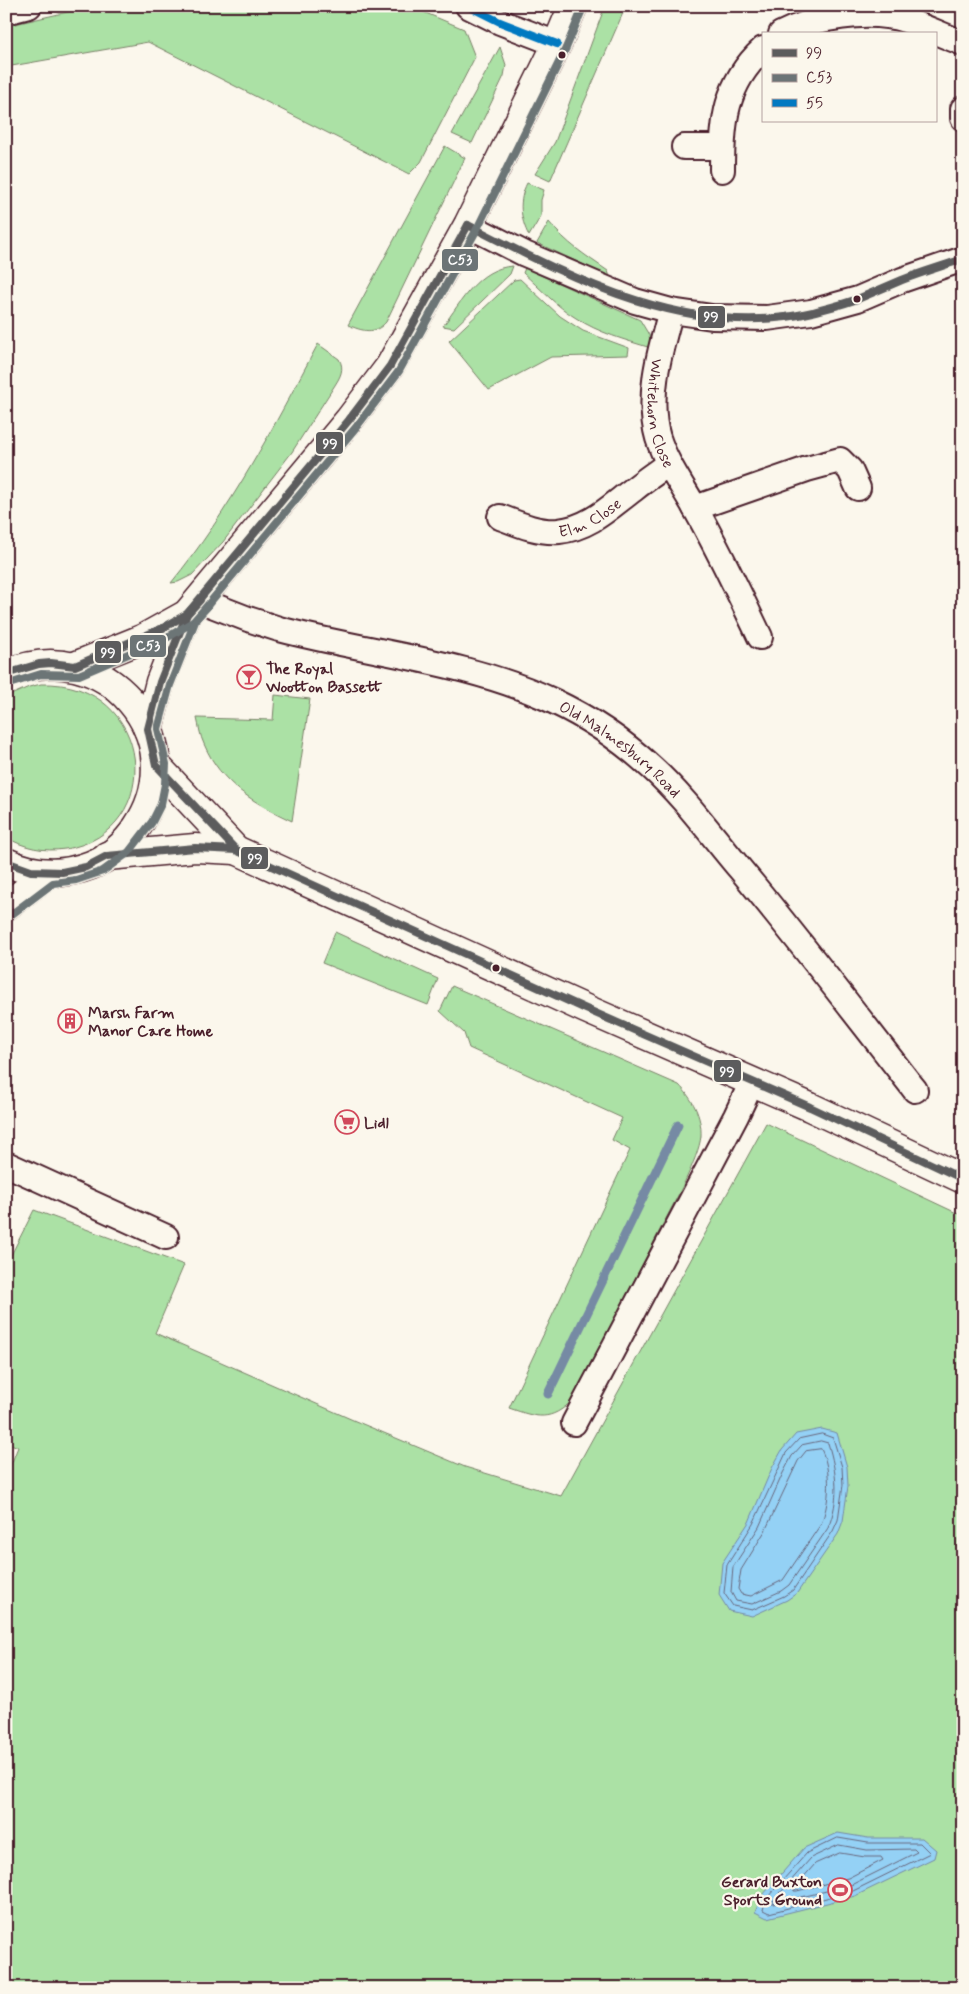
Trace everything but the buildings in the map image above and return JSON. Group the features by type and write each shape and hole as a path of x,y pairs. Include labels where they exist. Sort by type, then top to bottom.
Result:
{"main road":[{"path":"148,729 160,682 193,607 349,420 390,366 468,225 557,44 572,6"},
{"path":"75,666 142,639 193,607"},
{"path":"6,862 32,871 49,873 74,870 108,856 122,845 144,817 151,801 156,765 155,753 148,729 131,700 119,689 91,671 75,666 51,663 9,671"},
{"path":"156,765 236,850"},
{"path":"108,856 195,848 236,850 586,1009 810,1107 963,1179"},
{"path":"6,906 49,873"}],"street":[{"path":"6,12 29,6"},
{"path":"468,6 500,22 557,44"},
{"path":"785,32 794,27 834,18 874,15 904,20 935,32"},
{"path":"936,32 963,43"},
{"path":"684,147 722,159 725,113 735,87 751,60 762,50"},
{"path":"963,109 963,118"},
{"path":"468,225 525,254 635,301 670,310 712,317 767,318 811,312 858,299 902,280 963,259"},
{"name":"Whitehorn Close","path":"670,310 660,352 654,396 658,437 668,464 695,508 730,573 760,637"},
{"path":"695,508 840,460 850,470 858,488"},
{"name":"Elm Close","path":"500,517 538,529 557,532 574,529 612,508 633,489 668,464"},
{"name":"Old Malmesbury Road","path":"193,607 248,619 279,629 481,675 522,688 581,715 627,747 652,768 680,798 777,914 915,1090"},
{"path":"574,1423 736,1116 752,1082"},
{"path":"6,1164 166,1237"}],"green space":[{"path":"94,6 409,6 464,29 475,57 421,162 409,174 148,42 6,67 6,26"},
{"path":"605,6 626,6 550,181 535,174 555,142"},
{"path":"500,47 506,65 504,76 472,143 452,134"},
{"path":"445,146 465,158 386,322 377,329 368,331 348,325"},
{"path":"527,183 544,190 541,200 541,216 529,236 521,210 522,196"},
{"path":"549,222 570,243 608,271 610,277 537,243"},
{"path":"513,266 510,274 454,328 443,326 480,279 501,268"},
{"path":"525,268 640,320 649,335 651,348 603,332 576,318 523,273"},
{"path":"520,279 560,316 583,331 629,348 628,355 551,357 489,390 449,341 514,280"},
{"path":"318,344 339,359 341,363 342,370 337,382 292,452 223,542 192,575 178,582 171,583 213,527 232,497 268,437"},
{"path":"41,684 79,689 107,706 126,730 134,759 133,789 121,816 98,837 65,849 49,850 34,848 6,837 6,697"},
{"path":"275,695 310,699 292,821 252,799 229,781 211,758 203,741 197,718 273,720"},
{"path":"335,932 438,979 428,1005 322,963"},
{"path":"452,986 679,1085 692,1102 700,1121 701,1136 696,1156 679,1194 573,1400 550,1415 536,1416 509,1408 630,1150 612,1140 622,1118 469,1048 464,1033 440,1011"},
{"path":"766,1123 963,1216 963,1988 6,1988 6,1477 18,1447 6,1442 6,1257 8,1261 34,1210 184,1265 155,1333 465,1467 561,1496"}],"water":[{"path":"822,1429 837,1433 847,1467 848,1486 843,1521 838,1534 797,1593 787,1600 752,1616 729,1611 719,1595 722,1563 749,1522 772,1468 782,1450 796,1434"},
{"path":"838,1833 868,1838 922,1838 936,1850 934,1858 855,1896 767,1918 755,1912 762,1896 804,1848"}],"waterway":[{"path":"548,1394 678,1125"}],"transit line":[{"name":"55","path":"468,6 500,22 557,44"},
{"name":"C53","path":"12,914 53,883 76,880 103,871 129,852 152,822 161,804 165,784 166,764 158,729 170,685 196,619 357,426 399,371 477,229 566,48 582,10"},
{"name":"99","path":"468,225 390,366 349,420 187,614 160,682 148,729 156,765 236,850 586,1009 810,1107 963,1179"},
{"name":"99","path":"468,225 591,284 634,300 678,311 722,318 767,319 813,312 854,300 910,277 963,259"},
{"name":"99","path":"6,674 39,664 51,663 75,666 163,628 187,614 200,600"},
{"name":"C53","path":"9,684 41,674 79,675 168,637 193,622 207,607"},
{"name":"99","path":"6,862 31,871 62,872 86,867 107,856 195,848 236,850 259,860"}],"place":[{"name":"The Royal Wootton Bassett","path":"249,677"},
{"name":"Marsh Farm Manor Care Home","path":"70,1021"},
{"name":"Lidl","path":"347,1122"},
{"name":"Gerard Buxton Sports Ground","path":"840,1890"}]}
